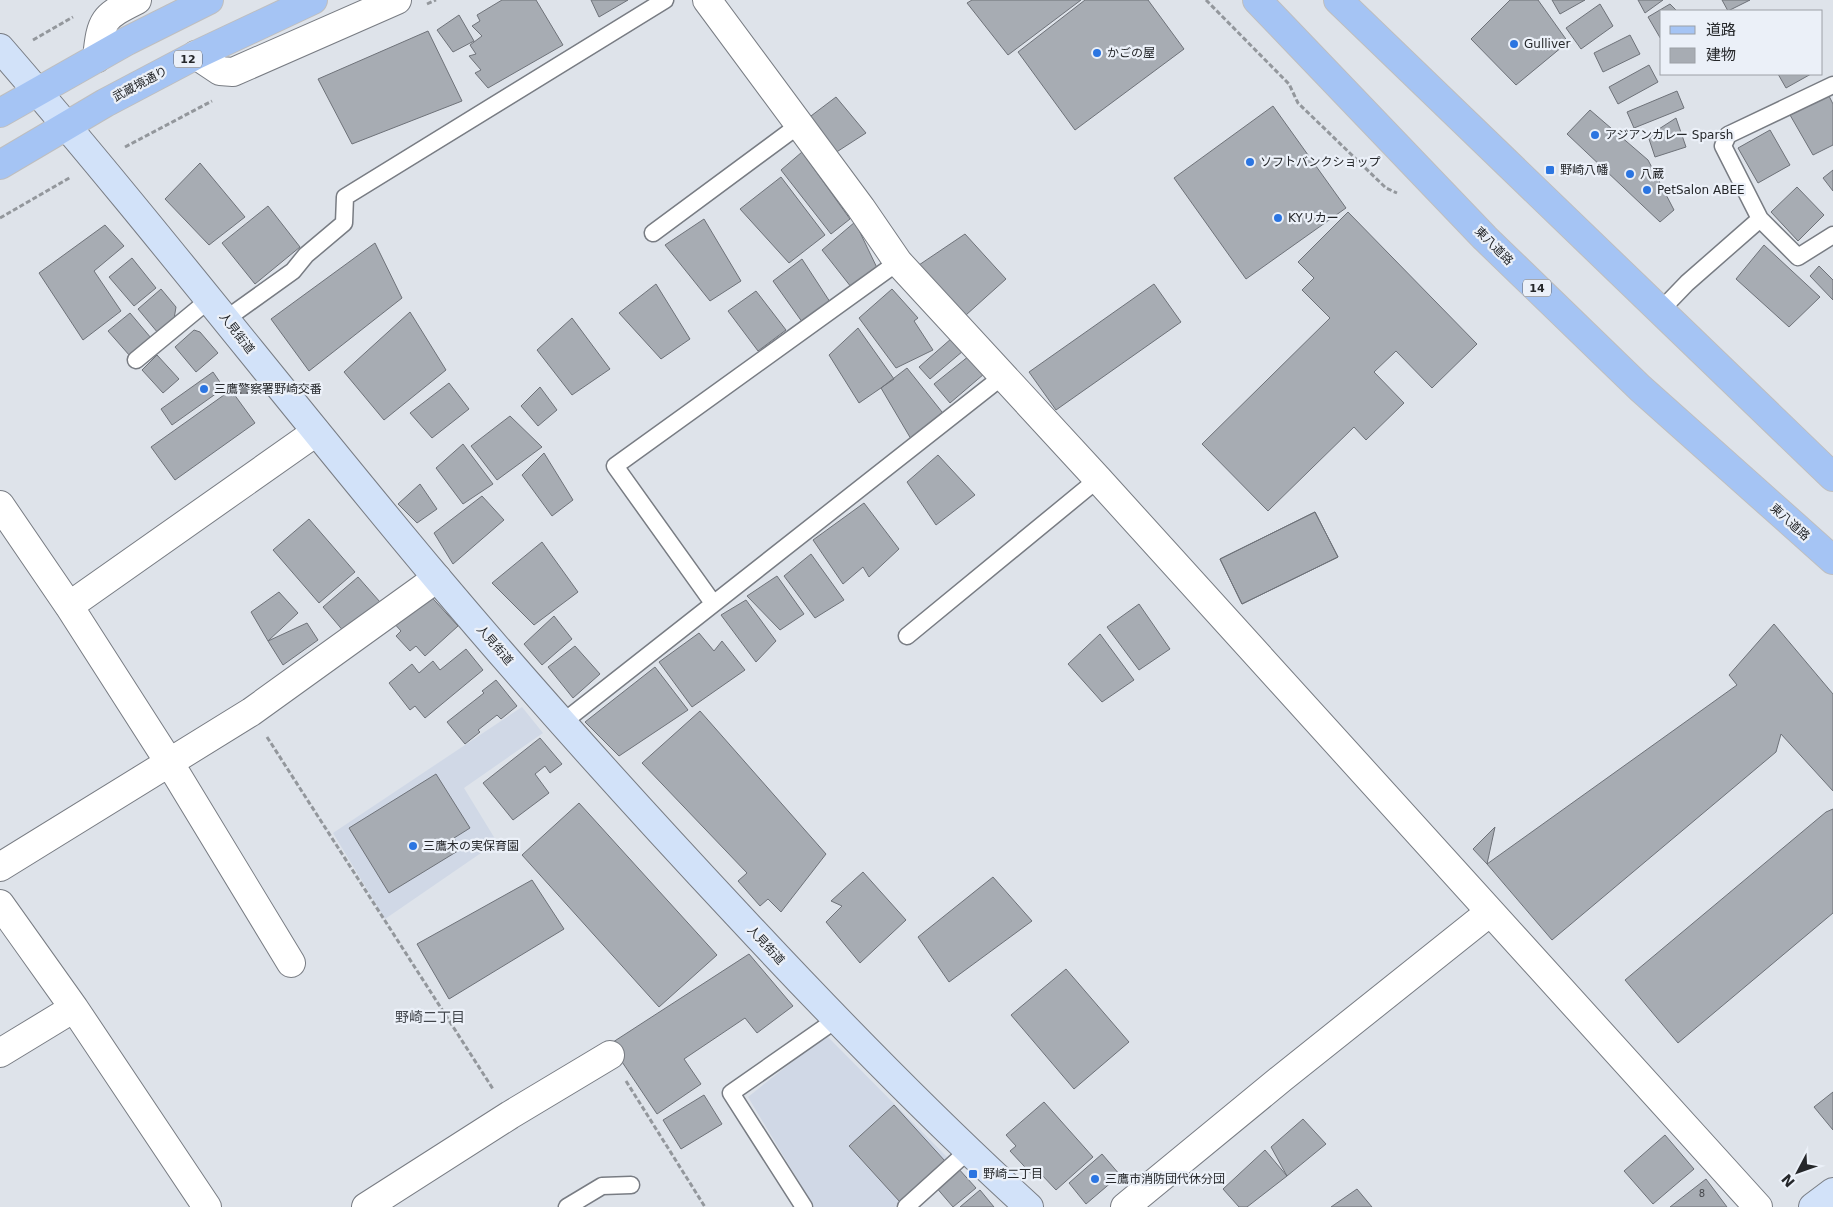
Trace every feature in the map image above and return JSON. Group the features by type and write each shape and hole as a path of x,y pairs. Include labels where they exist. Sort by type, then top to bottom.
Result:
{"main road":[{"path":"0,113 97,58 209,0"},
{"name":"武蔵境通り","path":"0,164 105,103 196,55 313,0"},
{"name":"東八道路","path":"1258,0 1485,238 1640,388 1831,557"},
{"path":"1338,0 1833,477"},
{"name":"人見街道","path":"0,48 39,91 437,578 562,722 704,879 837,1019 968,1151 1029,1207"},
{"path":"1813,1207 1833,1192"}],"street":[{"path":"97,58 103,24 112,13 137,0"},
{"path":"196,55 220,71 233,72 397,0"},
{"path":"707,0 861,208 898,262 1098,479 1758,1207"},
{"path":"69,606 316,432"},
{"path":"0,505 69,606 169,762 291,963"},
{"path":"0,866 251,712 437,578"},
{"path":"0,904 74,1008 207,1207"},
{"path":"1125,1207 1282,1078 1490,912"},
{"path":"0,1053 74,1008"},
{"path":"366,1207 510,1115 610,1055"}],"lane":[{"path":"136,360 218,309 293,271 306,255 344,223 345,198 665,0"},
{"path":"1833,85 1728,135 1723,146 1760,219 1798,257 1833,235"},
{"path":"654,233 800,125"},
{"path":"1660,311 1687,283 1760,219"},
{"path":"713,603 615,466 898,262"},
{"path":"562,722 1003,376"},
{"path":"906,636 1098,479"},
{"path":"804,1207 731,1093 837,1019"},
{"path":"906,1207 968,1151"},
{"path":"567,1207 602,1186 631,1185"}],"path":[{"path":"1206,0 1289,84 1298,103 1386,188"},
{"path":"31,42 79,14"},
{"path":"0,218 78,173"},
{"path":"251,712 510,1115"},
{"path":"610,1055 705,1207"}],"shaded area":[{"path":"522,707 543,733 464,788 497,842 385,919 333,833"},
{"path":"826,1035 949,1159 895,1207 814,1207 748,1097"}],"building":[{"path":"502,0 536,0 563,45 488,88 475,73 481,70 469,56 476,54 470,45 482,36 472,26 480,21 477,15"},
{"path":"591,0 628,0 599,17"},
{"path":"972,0 1081,0 1008,55 967,3"},
{"path":"1085,0 1148,0 1184,49 1075,130 1018,52"},
{"path":"1510,0 1538,0 1568,42 1516,85 1471,39"},
{"path":"1552,0 1585,0 1560,14"},
{"path":"1638,0 1663,0 1645,13"},
{"path":"1722,0 1750,0 1730,10 1727,10"},
{"path":"1600,4 1613,26 1581,49 1566,28"},
{"path":"1670,4 1676,10 1660,10 1660,38 1648,17"},
{"path":"459,15 474,41 453,52 437,30"},
{"path":"428,31 462,101 352,144 318,79"},
{"path":"1630,35 1640,54 1603,72 1594,53"},
{"path":"1649,65 1658,82 1618,104 1609,87"},
{"path":"1779,75 1809,75 1786,88"},
{"path":"1677,91 1684,108 1634,128 1627,112"},
{"path":"1829,96 1833,104 1833,145 1813,155 1790,115"},
{"path":"836,97 866,133 835,153 807,119"},
{"path":"1273,106 1346,208 1246,279 1174,178"},
{"path":"1590,110 1648,160 1674,210 1660,222 1567,134"},
{"path":"1676,118 1686,147 1655,157 1648,136"},
{"path":"1770,130 1790,165 1758,183 1738,148"},
{"path":"802,152 850,219 831,234 781,170"},
{"path":"200,163 245,217 209,245 165,199"},
{"path":"1833,170 1833,191 1823,178"},
{"path":"781,177 825,235 789,263 740,209"},
{"path":"1797,187 1824,215 1798,241 1771,212"},
{"path":"268,206 300,247 255,284 222,243"},
{"path":"1348,212 1477,344 1432,388 1396,351 1374,372 1404,403 1366,440 1354,427 1268,511 1202,444 1330,318 1302,290 1314,278 1298,262"},
{"path":"704,219 741,281 710,301 665,245"},
{"path":"855,222 880,274 855,292 822,250"},
{"path":"105,225 124,246 94,271 121,311 83,340 39,273"},
{"path":"965,234 1006,279 966,315 954,307 913,269"},
{"path":"375,243 402,298 309,371 271,319"},
{"path":"1764,245 1820,297 1789,327 1736,279"},
{"path":"132,258 156,288 134,306 109,277"},
{"path":"802,259 832,305 805,326 773,281"},
{"path":"1819,266 1833,280 1833,300 1810,276"},
{"path":"656,284 690,339 661,359 619,313"},
{"path":"1154,284 1181,322 1056,410 1029,372"},
{"path":"161,289 176,307 174,319 158,333 138,309"},
{"path":"892,289 918,318 914,321 933,350 896,368 859,318"},
{"path":"756,291 786,330 758,351 728,311"},
{"path":"410,312 446,370 384,420 344,372"},
{"path":"130,313 151,338 130,356 108,331"},
{"path":"572,318 610,369 572,395 537,350"},
{"path":"858,328 894,379 859,403 829,355"},
{"path":"194,330 200,332 218,353 196,372 175,347"},
{"path":"952,338 963,351 930,379 919,367"},
{"path":"157,355 179,379 163,393 142,370"},
{"path":"969,356 984,374 950,403 934,384"},
{"path":"907,368 946,417 914,444 881,388"},
{"path":"213,372 224,388 172,425 161,409"},
{"path":"449,383 469,409 432,438 410,413"},
{"path":"540,387 557,410 538,426 521,406"},
{"path":"231,390 255,423 175,480 151,447"},
{"path":"510,416 542,447 497,480 471,446"},
{"path":"463,444 493,484 463,504 436,468"},
{"path":"544,453 573,500 552,516 522,475"},
{"path":"938,455 975,495 936,525 907,482"},
{"path":"420,484 437,509 417,523 398,504"},
{"path":"482,496 504,520 453,564 434,533"},
{"path":"864,503 899,549 869,577 863,567 843,584 813,540"},
{"path":"1315,512 1338,557 1242,604 1220,559"},
{"path":"1315,512 1338,557 1242,604 1220,559"},
{"path":"309,519 355,572 319,603 273,550"},
{"path":"542,542 578,592 534,625 492,583"},
{"path":"811,554 844,600 815,618 784,576"},
{"path":"777,576 804,614 780,630 747,596"},
{"path":"358,577 380,602 345,633 323,607"},
{"path":"425,590 458,626 425,656 416,646 410,651 396,636 401,631 392,621"},
{"path":"279,592 298,613 268,641 251,612"},
{"path":"746,600 776,641 756,662 721,615"},
{"path":"1139,604 1170,649 1139,670 1107,627"},
{"path":"554,616 572,639 542,665 524,644"},
{"path":"307,623 318,640 283,665 268,641"},
{"path":"1774,624 1833,694 1833,791 1781,734 1776,752 1552,940 1487,864 1737,685 1729,675"},
{"path":"699,633 714,651 722,641 745,670 692,707 659,662"},
{"path":"1100,634 1134,680 1102,702 1068,664"},
{"path":"575,646 600,674 573,698 548,667"},
{"path":"466,649 483,670 425,718 415,706 410,710 389,683 412,664 419,673 433,661 440,670"},
{"path":"655,667 688,710 619,756 585,722"},
{"path":"496,680 517,706 501,719 497,715 478,730 480,732 465,744 447,722 484,693 482,691"},
{"path":"700,711 826,854 781,912 768,899 760,906 738,881 747,873 642,763"},
{"path":"540,738 562,764 550,773 545,766 535,774 549,793 513,820 483,783"},
{"path":"436,774 470,828 454,838 461,849 389,893 349,828"},
{"path":"579,803 717,955 659,1007 522,855"},
{"path":"1833,809 1833,913 1678,1043 1625,980 1826,812"},
{"path":"1495,827 1487,864 1473,849"},
{"path":"863,872 906,920 860,963 826,922 842,906 831,901"},
{"path":"993,877 1032,921 949,982 918,937"},
{"path":"532,880 564,929 449,999 417,944"},
{"path":"749,954 793,1006 757,1033 745,1018 684,1059 701,1084 657,1114 610,1044"},
{"path":"1066,969 1129,1042 1074,1089 1011,1015"},
{"path":"1833,1092 1833,1130 1814,1107"},
{"path":"704,1095 722,1124 681,1149 663,1120"},
{"path":"1044,1102 1093,1157 1056,1190 1041,1174 1036,1179 1010,1151 1016,1146 1006,1135"},
{"path":"894,1105 945,1161 900,1202 849,1146"},
{"path":"1303,1119 1326,1144 1287,1176 1271,1147"},
{"path":"1665,1135 1694,1169 1653,1204 1624,1171"},
{"path":"1265,1150 1287,1176 1247,1207 1239,1207 1223,1189"},
{"path":"1102,1154 1120,1175 1086,1204 1069,1183"},
{"path":"957,1167 976,1188 953,1207 935,1186"},
{"path":"1706,1179 1727,1207 1670,1207"},
{"path":"1357,1189 1372,1207 1331,1207"},
{"path":"980,1190 994,1207 960,1207"}],"place":[{"name":"Gulliver","path":"1514,44"},
{"name":"かごの屋","path":"1097,53"},
{"name":"アジアンカレー Sparsh","path":"1595,135"},
{"name":"ソフトバンクショップ","path":"1250,162"},
{"name":"野崎八幡","path":"1550,170"},
{"name":"八蔵","path":"1630,174"},
{"name":"PetSalon ABEE","path":"1647,190"},
{"name":"KYリカー","path":"1278,218"},
{"name":"三鷹警察署野崎交番","path":"204,389"},
{"name":"三鷹木の実保育園","path":"413,846"},
{"name":"野崎二丁目","path":"973,1174"},
{"name":"三鷹市消防団代休分団","path":"1095,1179"}],"district":[{"name":"野崎二丁目","path":"430,1017"}]}
